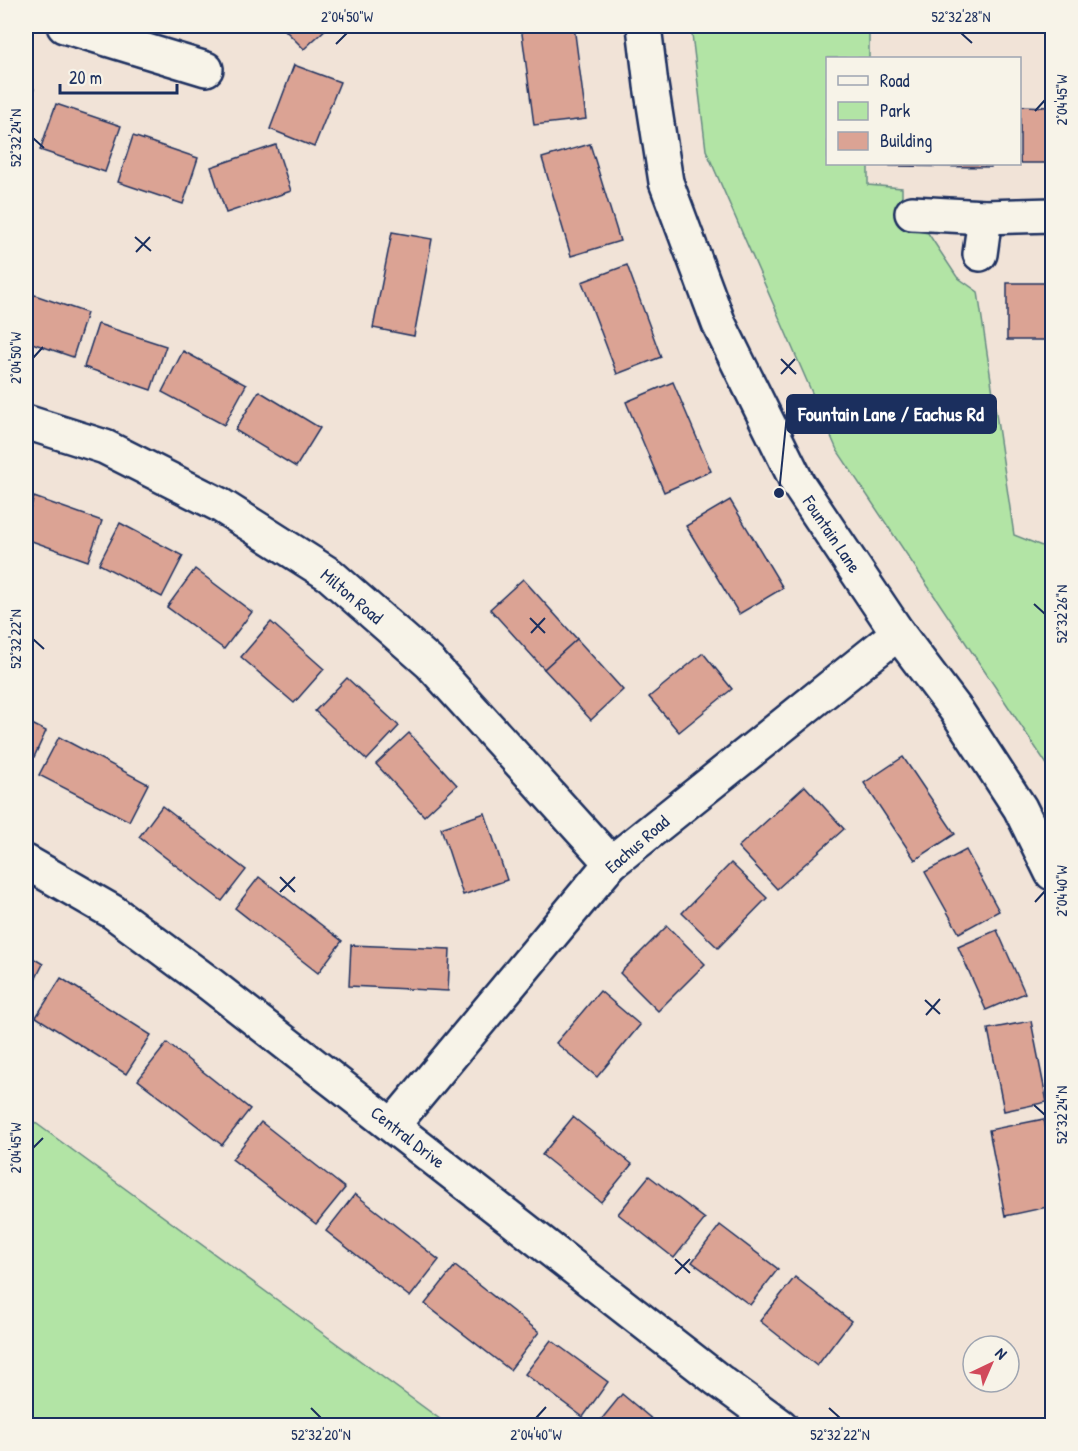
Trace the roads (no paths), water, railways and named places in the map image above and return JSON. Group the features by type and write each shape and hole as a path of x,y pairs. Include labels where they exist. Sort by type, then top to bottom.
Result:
{"street":[{"path":"64,26 206,69"},
{"name":"Fountain Lane","path":"644,26 666,182 718,324 798,484 898,633 956,710 1020,808 1053,873"},
{"path":"912,213 985,217 1053,215"},
{"path":"980,254 985,217"},
{"name":"Milton Road","path":"26,422 105,447 220,505 330,575 430,663 611,863"},
{"name":"Eachus Road","path":"393,1125 611,863 898,633"},
{"name":"Central Drive","path":"26,862 113,912 393,1125 718,1380 780,1425"}],"place":[{"name":"Fountain Lane / Eachus Rd","path":"779,493"}]}
